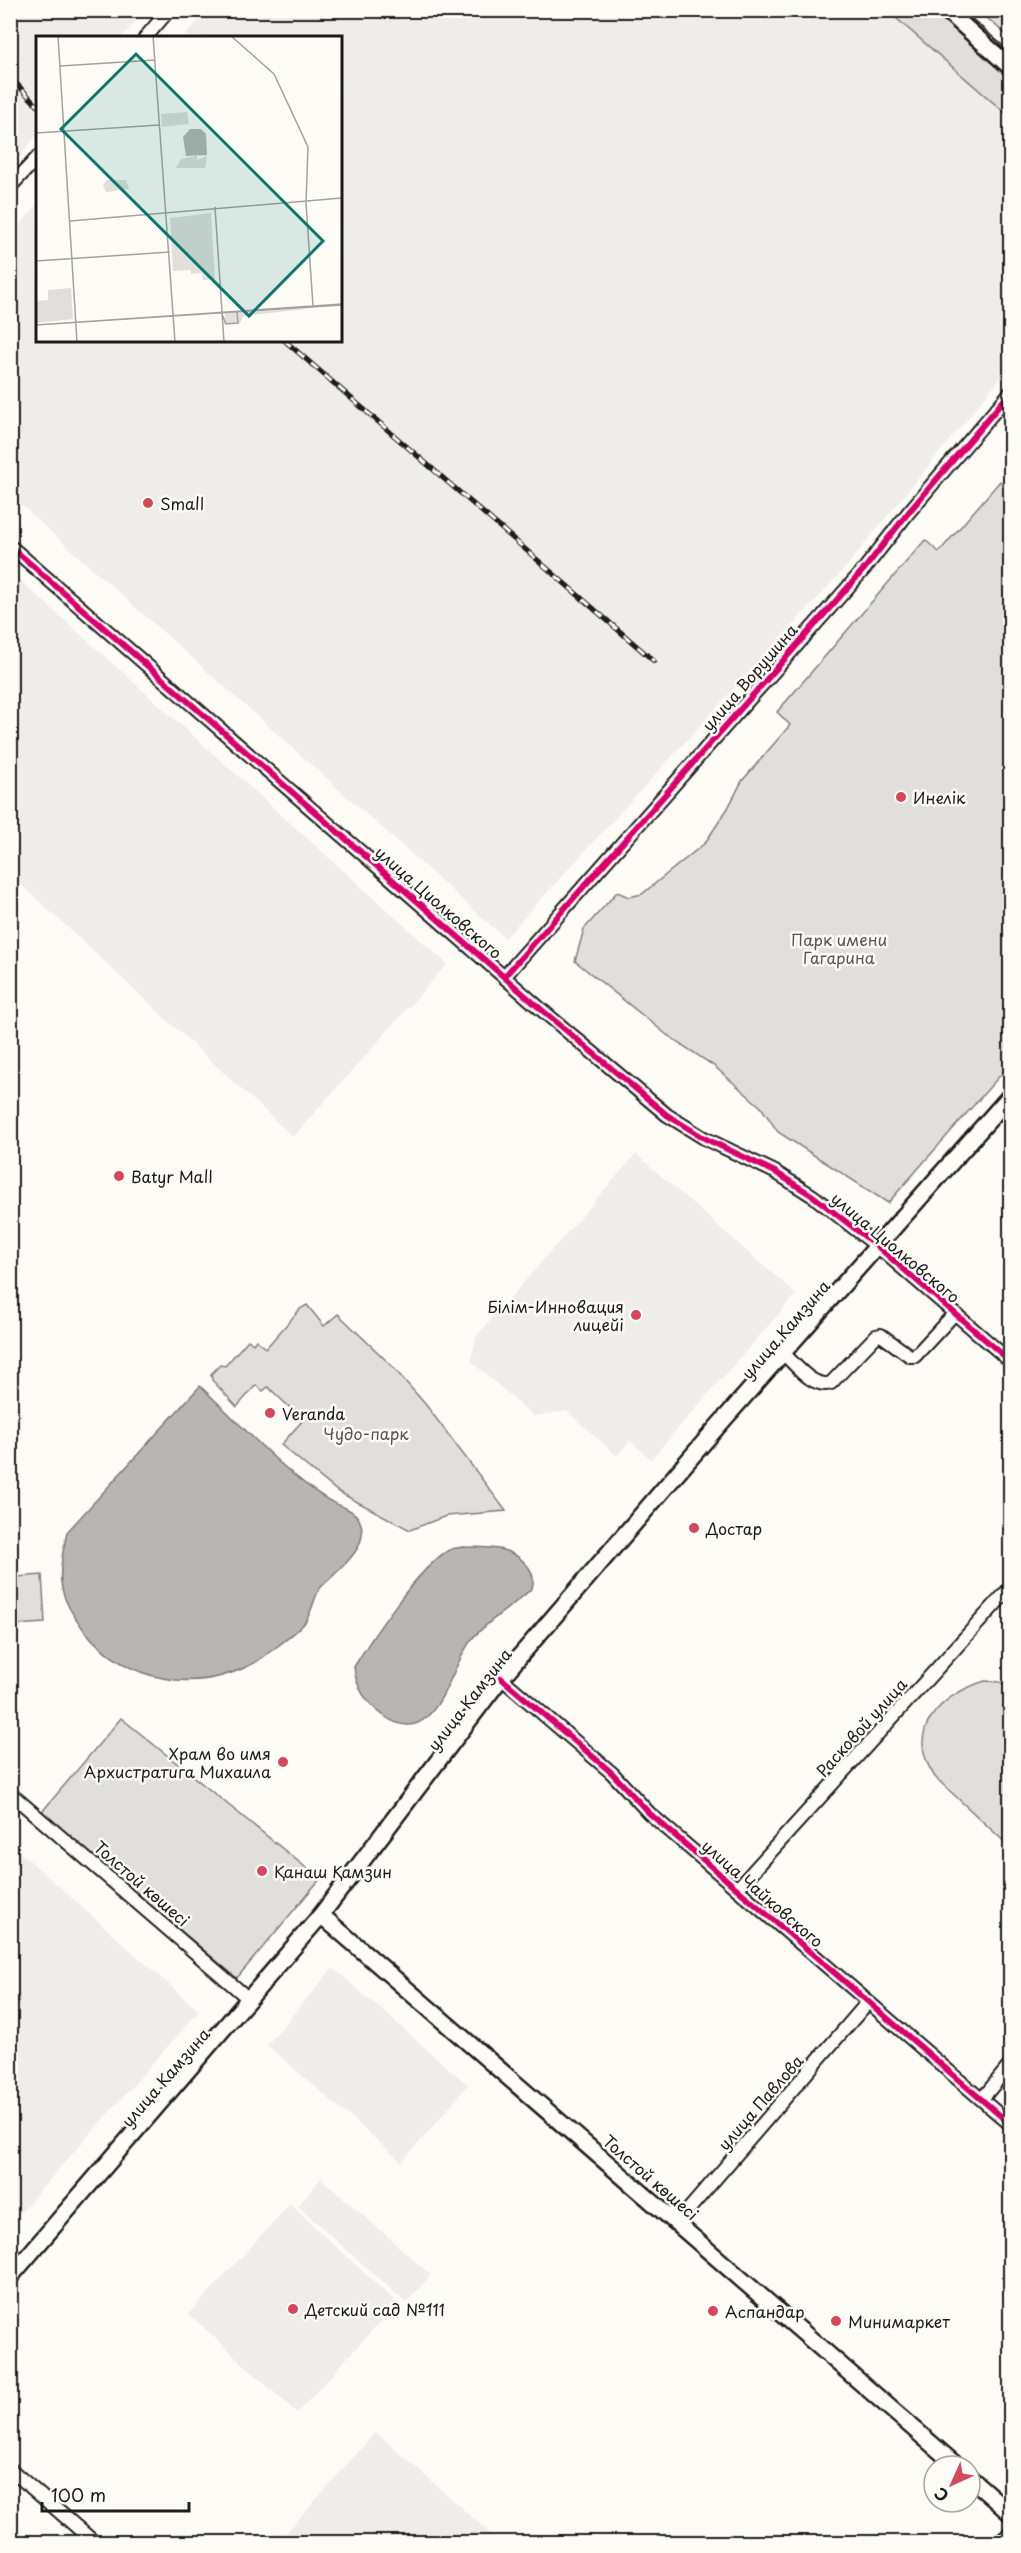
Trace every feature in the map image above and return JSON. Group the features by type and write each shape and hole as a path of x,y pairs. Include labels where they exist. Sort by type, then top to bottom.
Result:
{"main road":[{"path":"946,10 1011,67"},
{"name":"улица Камзина","path":"10,2277 321,1915 501,1678 783,1353 1011,1096"},
{"name":"Толстой көшесі","path":"321,1915 943,2454"},
{"path":"982,2488 1011,2513"}],"street":[{"path":"147,36 169,10"},
{"path":"10,187 36,159"},
{"name":"улица Ворушина","path":"504,976 865,568 908,513 1011,393"},
{"name":"улица Циолковского","path":"10,546 667,1115 704,1138 776,1172 813,1196 877,1246 1011,1361"},
{"path":"783,1353 817,1383 824,1385 831,1383 876,1336 880,1335 910,1356 915,1356 955,1313"},
{"name":"Расковой улица","path":"737,1888 1011,1588"},
{"name":"улица Чайковского","path":"501,1678 612,1773 649,1813 1011,2124"},
{"name":"Толстой көшесі","path":"10,1793 250,2000"},
{"name":"улица Павлова","path":"677,2223 868,2002"},
{"path":"982,2099 1011,2065"},
{"path":"10,2469 94,2542"},
{"path":"1000,2542 1011,2533"}],"shaded area":[{"path":"11,10 145,11 123,36 36,36 36,136 11,167"},
{"path":"207,11 888,11 1010,117 1010,366 845,568 505,938 11,496 11,235 36,206 36,342 342,342 342,36 185,36"},
{"path":"11,572 447,964 293,1137 11,875"},
{"name":"Білім-Инновация лицейі","path":"636,1154 796,1294 651,1459 630,1441 617,1456 567,1411 533,1416 471,1361 476,1337"},
{"path":"200,1386 292,1473 325,1498 356,1515 362,1529 358,1548 352,1557 319,1589 308,1618 302,1626 256,1662 233,1672 210,1678 187,1680 164,1678 141,1672 101,1648 84,1630 69,1608 62,1589 61,1570 67,1532"},
{"path":"463,1547 504,1550 518,1557 531,1571 532,1588 472,1639 439,1702 429,1715 416,1724 402,1724 384,1716 372,1706 360,1689 354,1667 384,1621 424,1571 449,1550"},
{"path":"11,1844 199,2011 11,2223"},
{"path":"333,1968 468,2085 402,2162 267,2045"},
{"path":"321,2178 431,2275 406,2303 298,2206"},
{"name":"Детский сад №111","path":"290,2204 397,2303 297,2413 189,2314"},
{"path":"376,2432 500,2542 278,2542"}],"green space":[{"path":"888,11 933,11 1010,78 1010,117"},
{"path":"979,11 1010,11 1010,38"},
{"name":"Парк имени Гагарина","path":"1000,481 1010,491 1010,1064 888,1203 778,1132 761,1107 714,1066 667,1035 575,961 584,929 617,892 629,897 642,894 705,843 728,808 742,781 790,725 777,712 925,540 939,552"},
{"name":"Чудо-парк","path":"307,1305 324,1326 338,1314 391,1365 426,1405 506,1511 446,1516 410,1530 337,1491 281,1445 303,1420 268,1387 263,1391 256,1385 237,1407 212,1380 211,1374 220,1365 225,1366 248,1340 253,1344 256,1340 266,1348 300,1309"},
{"path":"42,1575 45,1623 15,1625 12,1582 16,1577"},
{"path":"985,1681 1000,1682 1010,1689 1010,1847 935,1777 926,1760 923,1744 925,1730 941,1705 954,1695"},
{"path":"121,1718 320,1879 237,1978 41,1813"}],"tram line":[{"path":"962,10 1010,52"}],"railway":[{"path":"10,77 36,104"},
{"path":"286,342 654,661"}],"cycle path":[{"path":"504,977 865,568 908,513 1010,393"},
{"path":"10,546 543,1011 667,1115 704,1138 775,1172 813,1196 877,1246 1010,1361"},
{"path":"501,1678 612,1773 649,1813 1010,2124"}],"place":[{"name":"Small","path":"148,503"},
{"name":"Инелік","path":"901,797"},
{"name":"Batyr Mall","path":"119,1176"},
{"name":"Білім-Инновация лицейі","path":"636,1315"},
{"name":"Veranda","path":"270,1413"},
{"name":"Достар","path":"694,1528"},
{"name":"Храм во имя Архистратига Михаила","path":"283,1762"},
{"name":"Қанаш Қамзин","path":"262,1871"},
{"name":"Детский сад №111","path":"293,2309"},
{"name":"Аспандар","path":"713,2311"},
{"name":"Минимаркет","path":"836,2321"}]}
